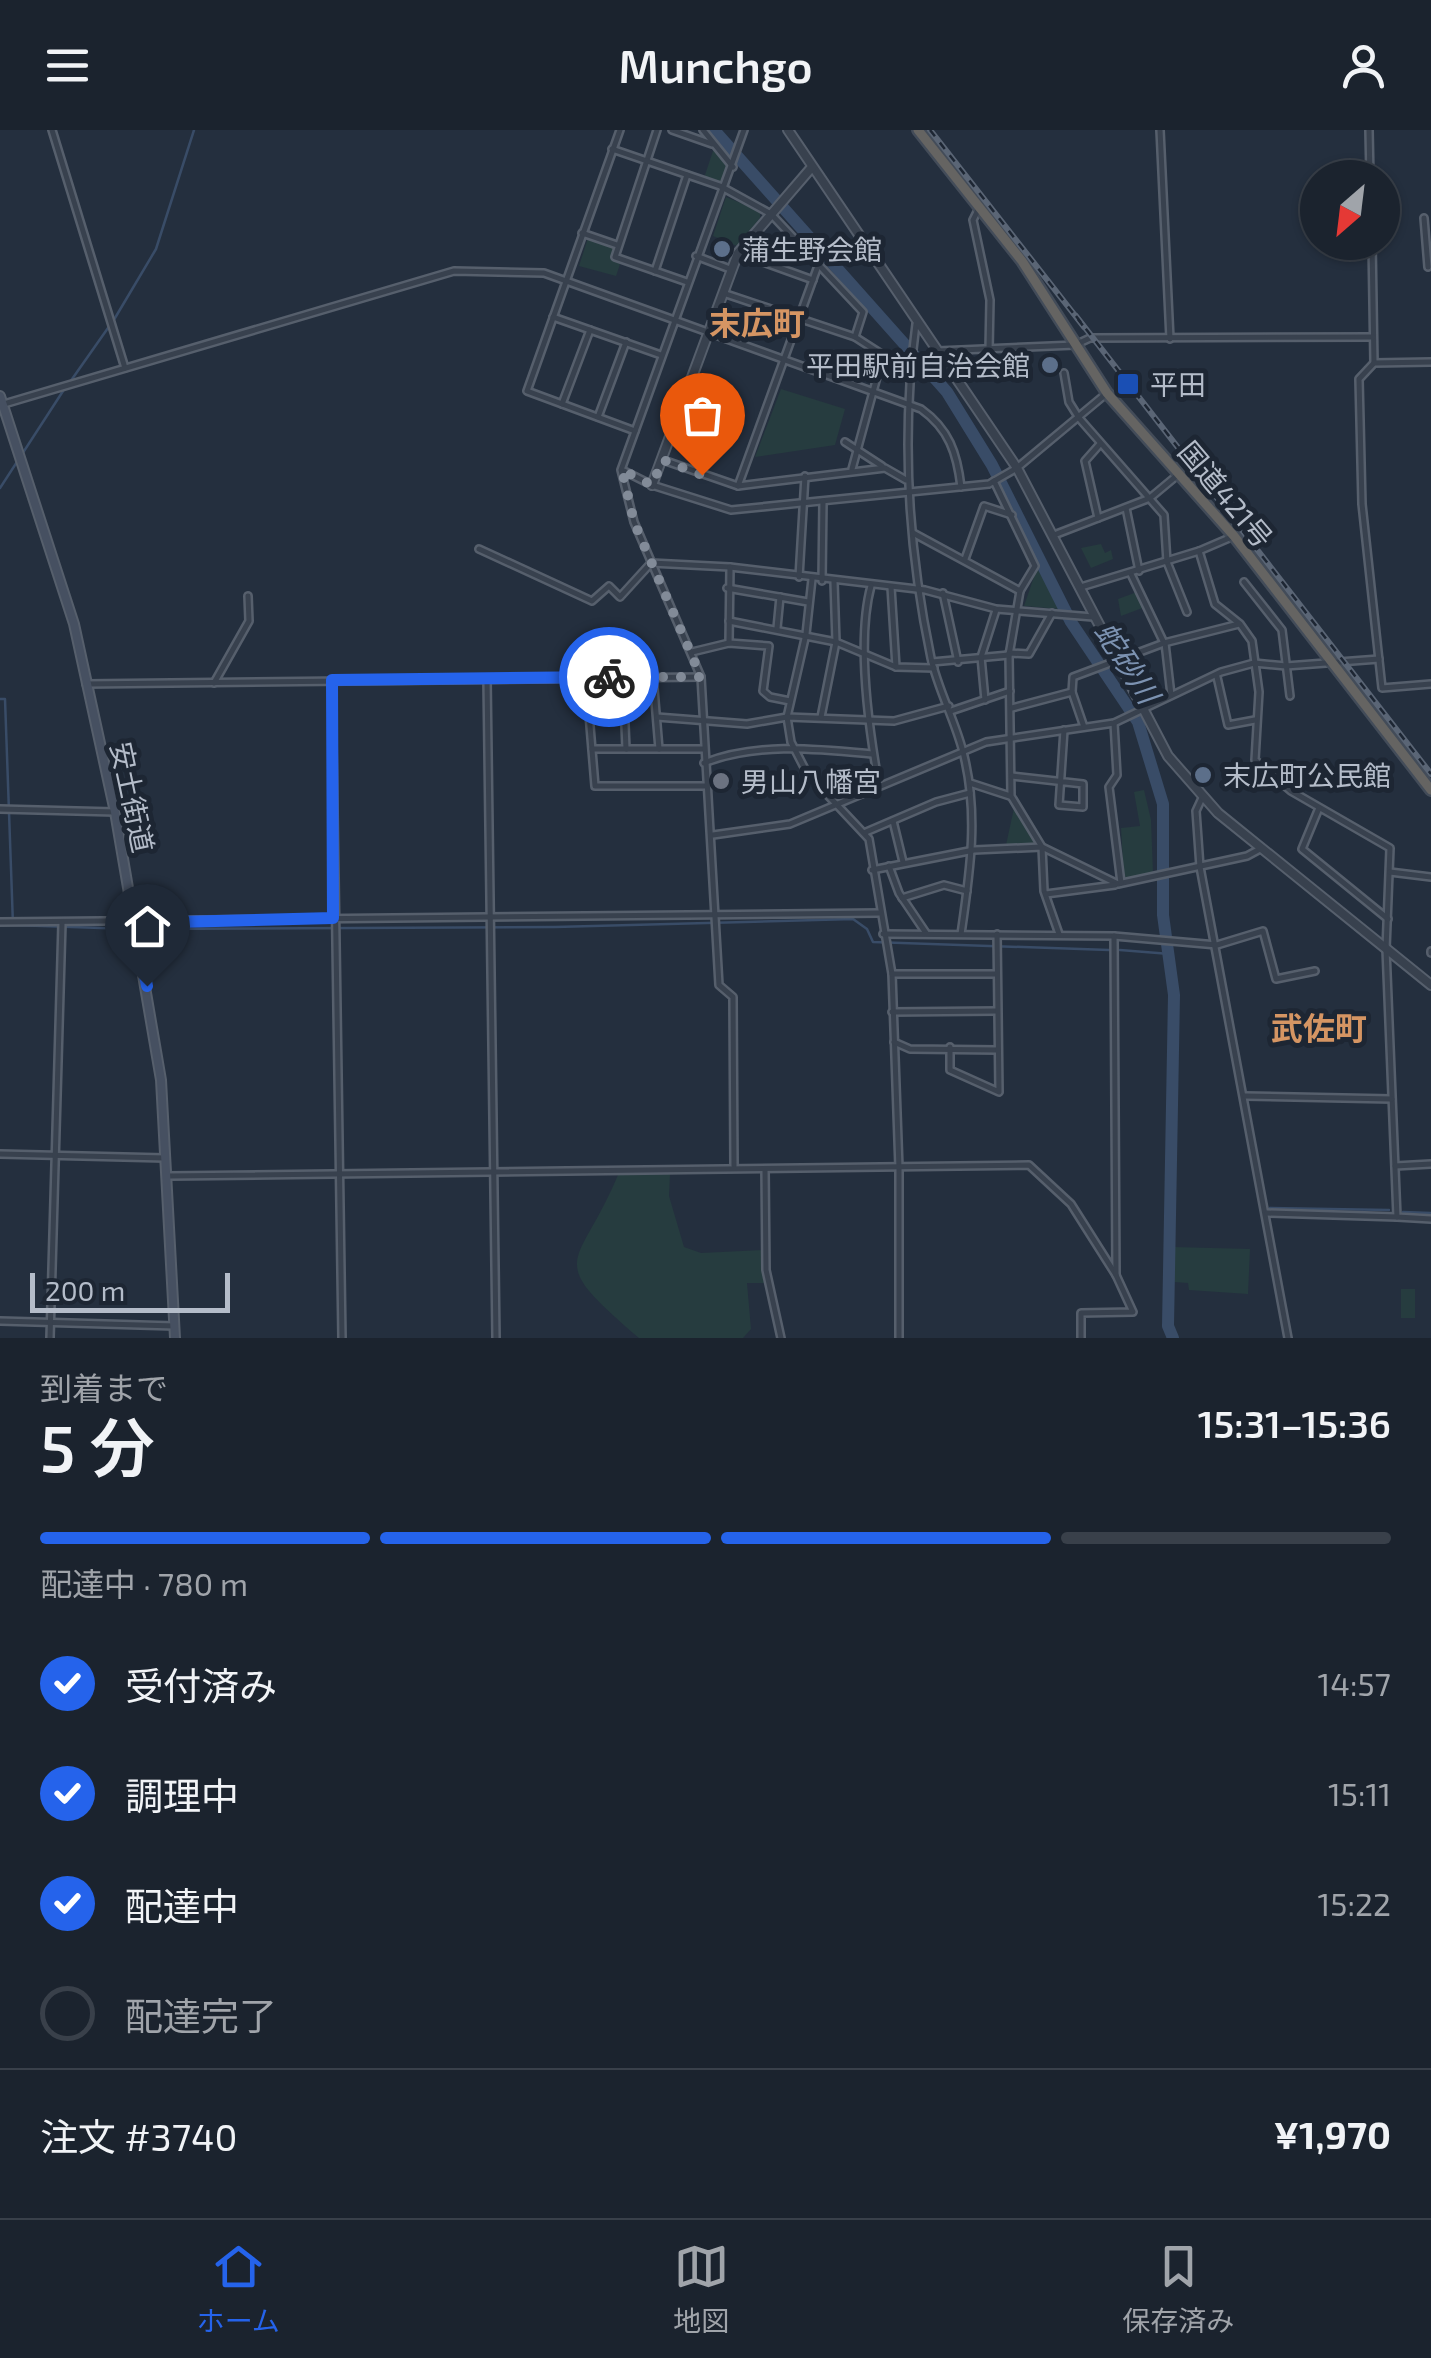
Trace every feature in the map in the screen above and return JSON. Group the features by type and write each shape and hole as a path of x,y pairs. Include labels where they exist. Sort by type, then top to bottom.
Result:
{"highway":[{"name":"国道421号","path":"918,130 1022,262 1107,393 1234,536 1431,790"}],"main road":[{"name":"安土街道","path":"1,402 60,576 115,812 155,1037 170,1176 175,1338"}],"street":[{"path":"52,130 125,368"},
{"path":"620,130 526,391 635,430"},
{"path":"657,130 615,256 687,282"},
{"path":"672,130 715,146"},
{"path":"703,130 732,166"},
{"path":"734,1166 733,997 719,985 701,677 634,522 622,470 720,186 732,166 744,130"},
{"path":"788,130 1017,468 1114,660 1168,756 1202,798 1431,985"},
{"path":"1160,130 1170,340"},
{"path":"1369,130 1370,160"},
{"path":"612,149 720,186 771,214 864,312 855,337"},
{"path":"652,485 738,253 812,167"},
{"path":"655,271 687,175"},
{"path":"980,208 972,220 990,300 989,350"},
{"path":"1424,218 1428,267"},
{"path":"582,233 619,245"},
{"path":"738,253 813,280"},
{"path":"696,256 731,269"},
{"path":"1372,260 1374,362 1359,378 1359,454 1382,688 1431,684"},
{"path":"738,486 819,263"},
{"path":"1,402 454,271 544,273 908,406 940,422 957,456 961,487"},
{"path":"723,293 855,337 883,355 869,392 852,469"},
{"path":"552,317 662,355"},
{"path":"917,320 908,406 906,480 933,665 951,709 970,784 974,850 961,934"},
{"path":"562,404 590,330"},
{"path":"938,351 1075,345 1090,338 1373,337"},
{"path":"598,417 626,342"},
{"path":"1374,362 1431,362"},
{"path":"1064,372 1069,402 1079,418 1164,515 1168,562 1188,612"},
{"path":"622,470 652,485 731,510 910,489 961,487 995,480 1017,468 1107,393"},
{"path":"845,442 906,480"},
{"path":"1098,518 1084,461 1101,444"},
{"path":"663,460 738,486 852,469 885,468"},
{"path":"1054,535 1150,498 1180,473"},
{"path":"799,577 805,476"},
{"path":"995,480 1035,566 1020,591 1009,654 1011,796 1042,847 1046,894 1058,934"},
{"path":"822,581 823,500"},
{"path":"965,559 984,506 1012,515"},
{"path":"1126,508 1138,570"},
{"path":"913,533 1020,591"},
{"path":"1080,588 1168,562 1234,536"},
{"path":"479,549 592,601 609,586 620,596 651,564 730,568 943,593 996,609 1095,617"},
{"path":"1199,551 1215,604 1240,624 1252,641 1259,692 1255,760 1279,783 1390,848 1386,949 1397,1217"},
{"path":"729,643 730,568"},
{"path":"1131,574 1165,643 1171,695"},
{"path":"812,579 806,634 787,718 794,748 807,773 866,832 892,974 899,1168 899,1338"},
{"path":"821,717 836,642 834,582"},
{"path":"1244,582 1282,630 1290,696"},
{"path":"871,586 866,607 867,652 870,721 879,786"},
{"path":"727,588 809,602"},
{"path":"891,588 896,667"},
{"path":"943,593 958,662"},
{"path":"214,682 249,621 248,596"},
{"path":"776,628 780,597"},
{"path":"985,700 981,657 996,609"},
{"path":"729,620 836,642 896,667 1029,654 1052,613"},
{"path":"1084,727 1072,692 1073,678 1165,643 1240,624"},
{"path":"692,652 729,643 769,646 764,690 770,697 790,701"},
{"path":"712,835 790,824 962,749 1114,723 1141,707 1254,663 1286,666 1379,659"},
{"path":"653,676 659,749"},
{"path":"622,677 626,749"},
{"path":"86,684 701,677"},
{"path":"1217,677 1228,724 1256,720"},
{"path":"586,678 595,786 706,786"},
{"path":"332,680 342,1338"},
{"path":"487,680 496,1338"},
{"path":"656,717 748,724 821,717 894,721 985,700 1010,690"},
{"path":"1012,708 1072,692"},
{"path":"1114,723 1117,775 1110,788 1119,884"},
{"path":"1012,776 1060,782 1083,784 1083,807 1058,805 1060,782 1064,730"},
{"path":"704,763 728,754 794,748 873,754"},
{"path":"592,749 703,749"},
{"path":"970,784 1011,796"},
{"path":"866,832 970,793"},
{"path":"1202,798 1196,812 1200,867 1288,1338"},
{"path":"1320,808 1302,849 1388,919"},
{"path":"0,809 115,812"},
{"path":"892,820 903,862"},
{"path":"872,870 974,850 1042,847 1119,884"},
{"path":"1046,894 1200,867 1248,856 1262,848"},
{"path":"888,866 902,898 926,932"},
{"path":"1390,872 1431,877"},
{"path":"902,898 944,885 967,891"},
{"path":"0,922 718,918 878,912"},
{"path":"50,1338 62,924"},
{"path":"883,934 1058,934 1217,945 1263,931 1276,979 1315,971"},
{"path":"950,1047 950,1070 998,1092 997,934"},
{"path":"1114,936 1116,1275"},
{"path":"892,974 997,974"},
{"path":"892,1012 997,1012"},
{"path":"894,1042 910,1049 998,1050"},
{"path":"1245,1096 1392,1099"},
{"path":"0,1154 168,1158"},
{"path":"1395,1166 1431,1164"},
{"path":"170,1176 1029,1165 1070,1204 1116,1275 1133,1312 1081,1313 1081,1338"},
{"path":"765,1169 766,1270 781,1338"},
{"path":"1267,1214 1431,1219"},
{"path":"0,1321 175,1326"}],"green space":[{"path":"714,148 729,171 720,184 704,178"},
{"path":"726,197 760,211 760,218 737,246 713,236"},
{"path":"588,238 616,247 614,261 620,264 616,276 579,266"},
{"path":"781,389 845,409 835,445 755,457"},
{"path":"1101,544 1105,553 1111,550 1113,559 1091,568 1081,548"},
{"path":"1037,568 1060,609 1024,606"},
{"path":"1137,592 1145,607 1121,616 1118,599"},
{"path":"1144,790 1151,820 1153,873 1124,880 1121,828 1140,826 1134,792"},
{"path":"1014,808 1036,839 1037,844 1006,845"},
{"path":"670,1174 669,1196 684,1247 701,1253 763,1250 766,1283 747,1283 751,1329 743,1338 639,1338 589,1291 579,1275 581,1247 618,1175"},
{"path":"1173,1247 1250,1249 1248,1294 1189,1290 1188,1283 1174,1282"},
{"path":"1401,1289 1415,1289 1415,1318 1401,1318"}],"waterway":[{"path":"70,382 115,318 156,249 194,130"},
{"name":"蛇砂川","path":"714,130 947,392 992,465 1071,622 1138,722 1163,804 1163,915 1174,995 1168,1326 1173,1338"},
{"path":"0,488 65,388"},
{"path":"0,699 5,699 13,925 130,929"},
{"path":"138,929 555,927 853,919 867,929 873,942 1109,950"},
{"path":"1120,950 1170,954"},
{"path":"1270,1208 1389,1210"},
{"path":"1403,1212 1431,1213"}],"railway":[{"path":"930,130 1084,327"},
{"path":"1076,316 1431,774"}],"way so far":[{"path":"609,677 701,677 634,522 622,470 652,485 663,460 702,475"}],"place":[{"name":"蒲生野会館","path":"722,249"},
{"name":"平田駅前自治会館","path":"1050,365"},
{"name":"平田","path":"1128,384"},
{"name":"末広町公民館","path":"1203,775"},
{"name":"男山八幡宮","path":"721,781"}],"district":[{"name":"末広町","path":"757,322"},
{"name":"武佐町","path":"1319,1027"}],"route":[{"path":"147,986 135,923 333,918 332,680 609,677"}]}
